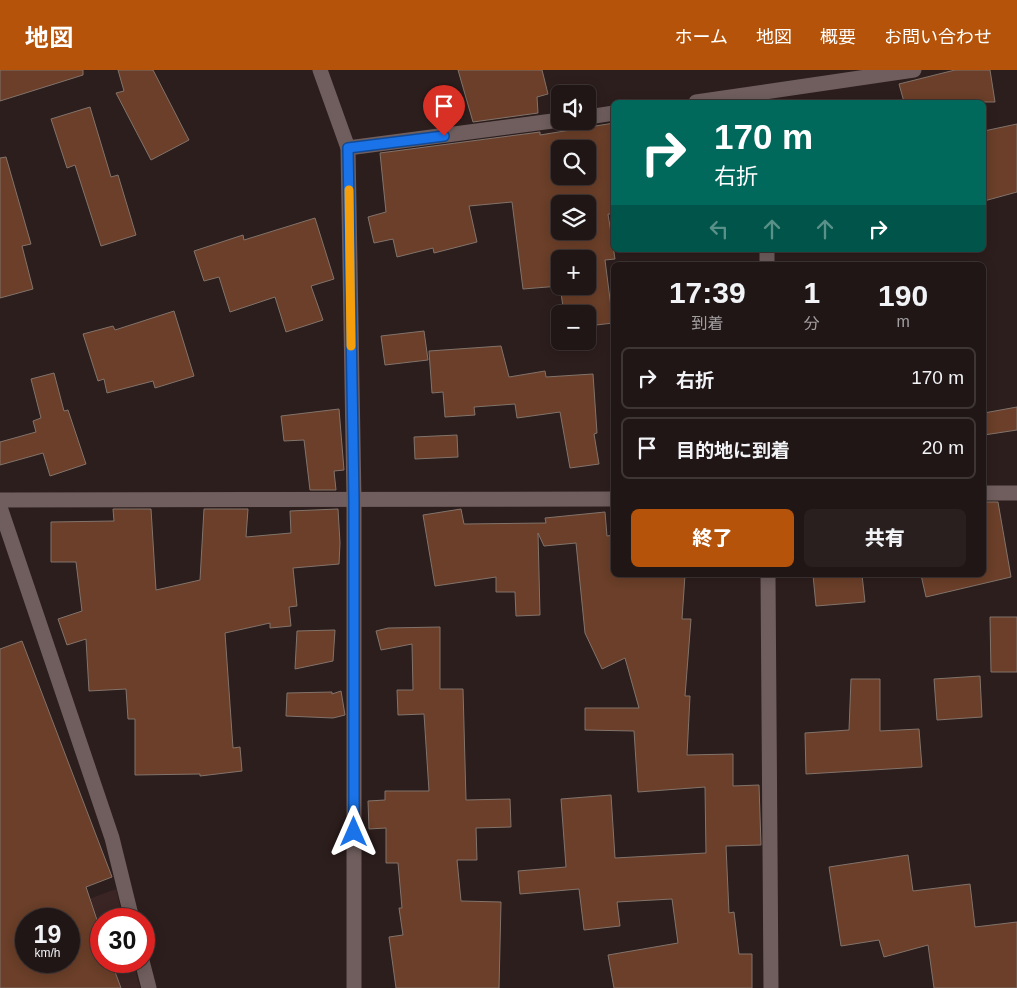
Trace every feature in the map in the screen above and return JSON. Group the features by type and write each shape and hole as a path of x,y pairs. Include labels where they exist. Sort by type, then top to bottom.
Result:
{"street":[{"path":"320,70 348,148 354,500 354,988"},
{"path":"732,100 767,98 914,70"},
{"path":"596,116 611,113"},
{"path":"348,148 551,121"},
{"path":"986,494 1017,493"},
{"path":"0,500 611,499"},
{"path":"0,507 112,838 129,908"},
{"path":"768,577 771,988"},
{"path":"145,973 149,988"}],"shaded area":[{"path":"116,889 120,908 90,908 90,973 136,973 140,988 0,988 0,931 15,926 15,973 80,973 80,908 65,908"}],"building":[{"path":"0,70 83,70 83,75 0,101"},
{"path":"118,70 153,70 189,140 151,160 116,93 124,91"},
{"path":"458,70 542,70 548,94 537,97 538,113 473,122"},
{"path":"955,70 990,70 995,102 986,102 986,100 903,100 899,84"},
{"path":"90,107 111,177 118,175 136,235 101,246 75,165 67,168 51,119"},
{"path":"611,123 611,214 608,214 611,252 614,252 615,259 605,260 611,307 611,323 596,325 596,305 563,305 561,295 596,295 596,250 551,250 551,287 523,289 512,202 469,206 477,242 434,253 433,248 397,257 393,239 374,243 368,217 386,212 380,153 540,132 540,135 571,130 596,130 596,126"},
{"path":"1017,124 1017,192 986,200 986,131"},
{"path":"6,157 31,244 22,246 33,289 0,298 0,158"},
{"path":"315,218 334,279 311,286 323,320 286,332 275,297 230,312 219,277 204,281 194,251 243,235 244,240"},
{"path":"174,311 194,376 155,388 153,381 107,393 104,379 98,381 83,334 113,326 115,330"},
{"path":"424,331 428,360 385,365 381,336"},
{"path":"501,346 509,377 545,371 546,377 593,374 597,433 594,434 599,464 570,468 560,412 517,418 515,404 474,407 475,415 445,417 443,392 432,393 429,351"},
{"path":"54,373 64,411 68,410 86,464 50,476 43,453 0,465 0,442 36,432 33,421 41,418 31,379"},
{"path":"1017,407 1017,430 986,435 986,413"},
{"path":"339,409 344,470 334,471 336,490 310,490 304,440 284,441 281,416"},
{"path":"457,435 458,457 415,459 414,437"},
{"path":"986,502 998,502 1011,577 926,597 921,577 986,577"},
{"path":"113,509 151,509 156,590 200,580 204,509 248,509 246,537 291,533 290,511 338,509 339,564 293,568 297,606 289,607 291,626 270,628 270,623 225,633 233,748 240,747 242,771 200,776 200,774 135,775 135,719 128,719 126,689 89,691 86,639 67,645 58,619 82,611 76,562 51,562 51,522 114,521"},
{"path":"461,509 464,524 546,523 545,518 605,512 607,536 611,535 611,577 685,577 682,619 691,619 685,696 690,696 687,755 733,754 733,786 759,785 761,845 726,846 729,913 734,912 739,954 752,954 752,988 614,988 608,955 678,943 672,899 617,902 620,926 584,930 579,889 520,894 518,871 566,867 561,799 611,795 615,858 706,853 705,787 638,792 634,731 585,730 585,708 639,708 625,658 602,669 585,633 576,543 544,546 538,533 540,615 516,616 515,592 496,592 496,577 435,586 423,515"},
{"path":"813,577 862,577 865,602 816,606"},
{"path":"990,617 1017,617 1017,672 991,672"},
{"path":"440,627 440,689 463,689 466,800 510,799 511,827 476,828 477,860 457,860 461,901 501,902 499,988 396,988 389,937 403,935 399,908 402,908 398,863 386,863 386,828 369,829 368,801 385,800 385,791 429,791 424,714 398,715 397,690 413,690 412,644 381,650 376,631 388,628"},
{"path":"335,630 333,661 295,669 297,631"},
{"path":"22,641 112,877 86,887 93,908 90,908 90,973 115,973 121,988 0,988 0,649"},
{"path":"980,676 982,717 937,720 934,679"},
{"path":"851,679 880,679 880,731 919,729 922,767 806,774 805,733 849,730"},
{"path":"341,691 345,715 333,718 286,716 287,693 332,692 332,694"},
{"path":"908,855 913,891 970,884 975,927 1017,922 1017,988 934,988 928,945 884,957 879,940 841,946 829,867"}],"slow traffic":[{"path":"349,190 351,346"}],"route":[{"path":"354,832 354,500 348,148 444,136"}]}
